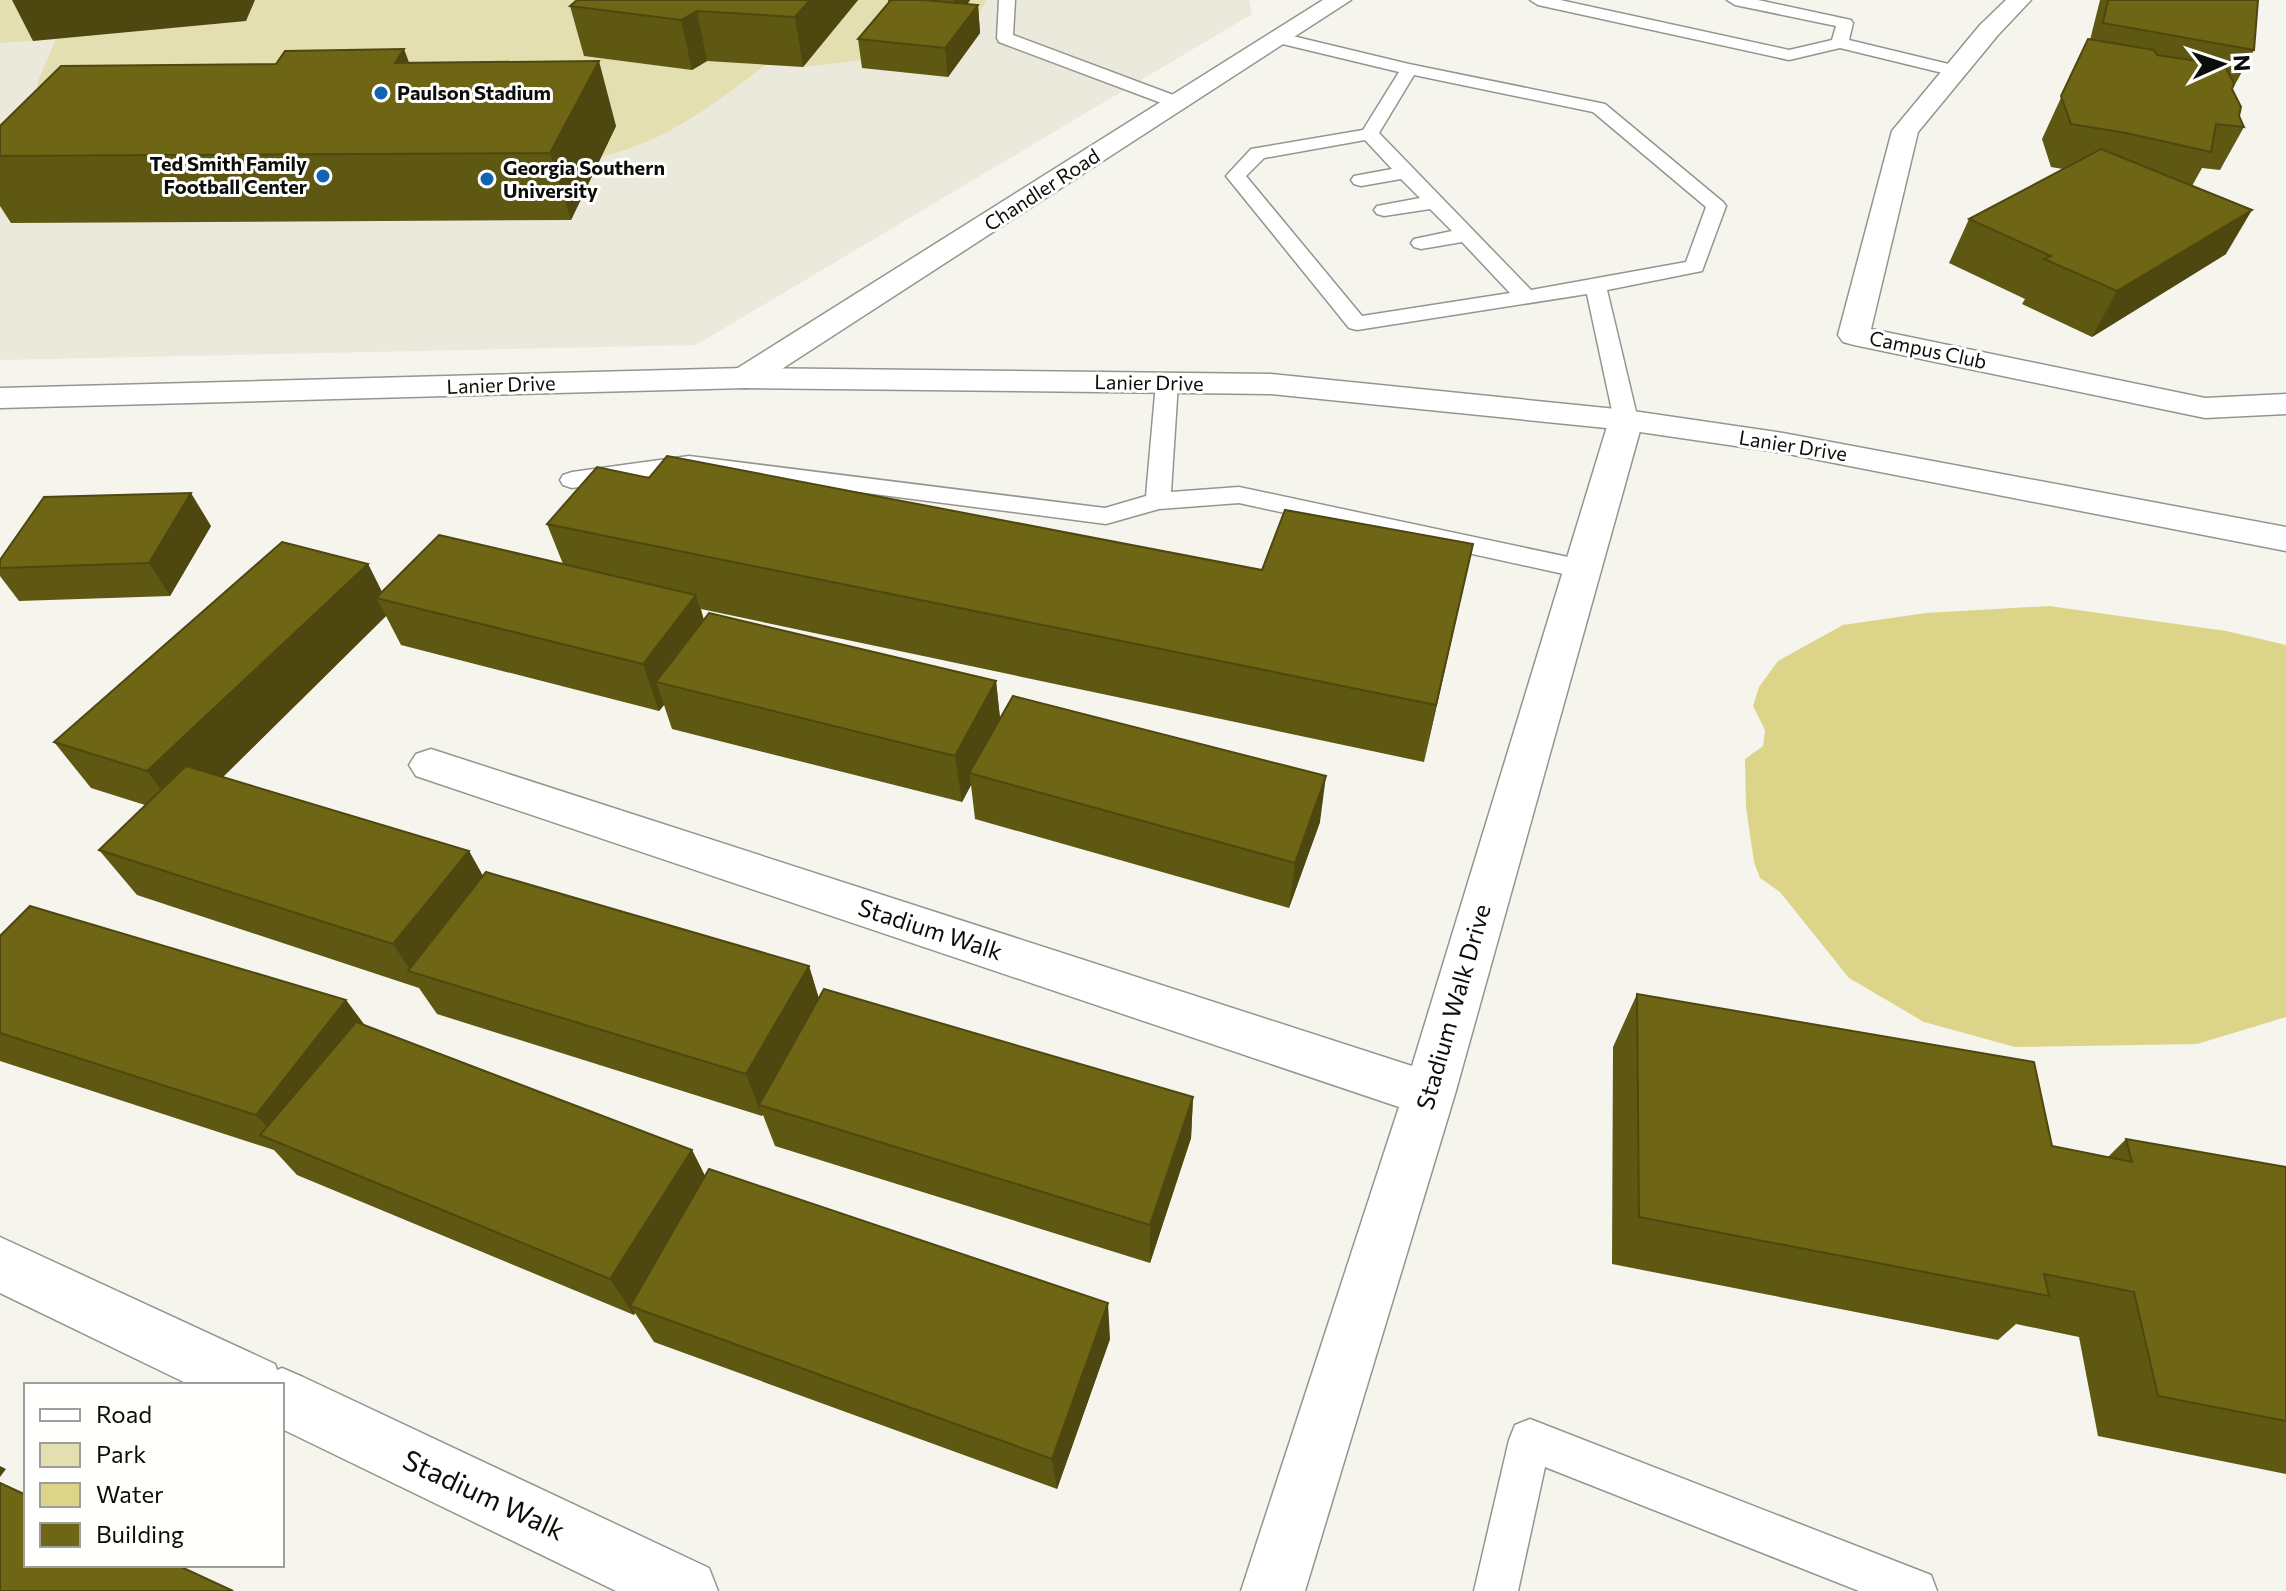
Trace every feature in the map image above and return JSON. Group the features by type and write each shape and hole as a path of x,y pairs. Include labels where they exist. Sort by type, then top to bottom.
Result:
{"street":[{"name":"Chandler Road","path":"745,378 1280,38 1304,11 1339,0"},
{"name":"Campus Club","path":"2019,0 1905,131 1854,335 2205,408 2286,404"},
{"name":"Lanier Drive","path":"0,398 745,378 1271,384 1626,420 1783,443 2286,539"},
{"name":"Stadium Walk Drive","path":"1273,1591 1429,1094 1626,420"},
{"name":"Stadium Walk","path":"431,765 1429,1094"},
{"path":"0,1264 250,1383"},
{"name":"Stadium Walk","path":"284,1399 686,1591"}],"lane":[{"path":"1007,0 1005,38 1178,103"},
{"path":"1538,0 1789,55 1840,43 1955,71"},
{"path":"1735,0 1845,23 1840,43"},
{"path":"1280,38 1409,69 1599,108 1716,206 1695,267 1596,286 1357,323 1236,176 1258,153 1369,134 1409,69"},
{"path":"1369,134 1526,297"},
{"path":"1361,180 1406,172"},
{"path":"1255,199 1281,194"},
{"path":"1384,210 1434,202"},
{"path":"1280,230 1303,226"},
{"path":"1421,243 1466,235"},
{"path":"1310,265 1337,259"},
{"path":"1596,286 1626,420"},
{"path":"1158,501 1167,383"},
{"path":"572,480 689,463 1106,516 1158,501 1239,495 1582,569"},
{"path":"1106,516 1118,542"},
{"path":"1496,1591 1530,1440 1915,1591"}],"shaded area":[{"name":"Georgia Southern University","path":"0,0 1249,0 1252,14 696,345 0,360"}],"green space":[{"name":"Paulson Stadium","path":"0,0 987,0 957,49 803,67 789,45 724,96 671,130 627,149 547,171 35,106 38,81 56,39 0,43"}],"water":[{"path":"2049,606 2226,631 2286,645 2286,1017 2197,1044 2015,1047 1924,1022 1849,978 1780,892 1760,878 1754,862 1746,807 1745,759 1763,746 1765,730 1753,706 1759,687 1778,661 1843,625 1926,613"}],"building":[{"path":"577,0 810,0 795,17 697,11 681,20 570,6"},
{"path":"891,0 978,5 945,48 858,39"},
{"path":"2108,0 2258,0 2254,50 2103,23"},
{"path":"2088,39 2154,50 2157,55 2224,65 2234,83 2232,89 2241,107 2239,116 2244,127 2216,124 2211,152 2071,124 2061,96"},
{"path":"404,49 395,63 599,61 550,153 0,156 0,126 61,66 276,64 285,51"},
{"path":"2101,149 2252,210 2117,291 2044,259 2051,256 1969,219"},
{"path":"667,456 1262,570 1285,510 1473,544 1436,705 547,524 597,467 649,478"},
{"path":"191,493 149,563 0,568 0,560 44,497"},
{"path":"439,535 696,595 643,664 376,598"},
{"path":"282,542 368,564 147,771 54,742"},
{"path":"709,613 996,681 955,756 656,682"},
{"path":"1013,696 1326,776 1295,863 969,773"},
{"path":"186,766 469,851 393,944 99,850"},
{"path":"486,872 809,966 746,1074 408,971"},
{"path":"30,906 346,1000 256,1115 0,1033 0,936"},
{"path":"824,989 1193,1097 1150,1225 759,1105"},
{"path":"1637,994 2034,1062 2052,1146 2132,1162 2126,1139 2286,1167 2286,1421 2158,1396 2134,1292 2044,1274 2049,1296 1639,1217"},
{"path":"356,1022 692,1150 610,1279 260,1135"},
{"path":"709,1169 1108,1303 1052,1459 630,1306"},
{"path":"0,1483 24,1494 24,1567 181,1567 233,1591 0,1591"}],"place":[{"name":"Paulson Stadium","path":"381,93"},
{"name":"Ted Smith Family Football Center","path":"323,176"},
{"name":"Georgia Southern University","path":"487,179"}]}
